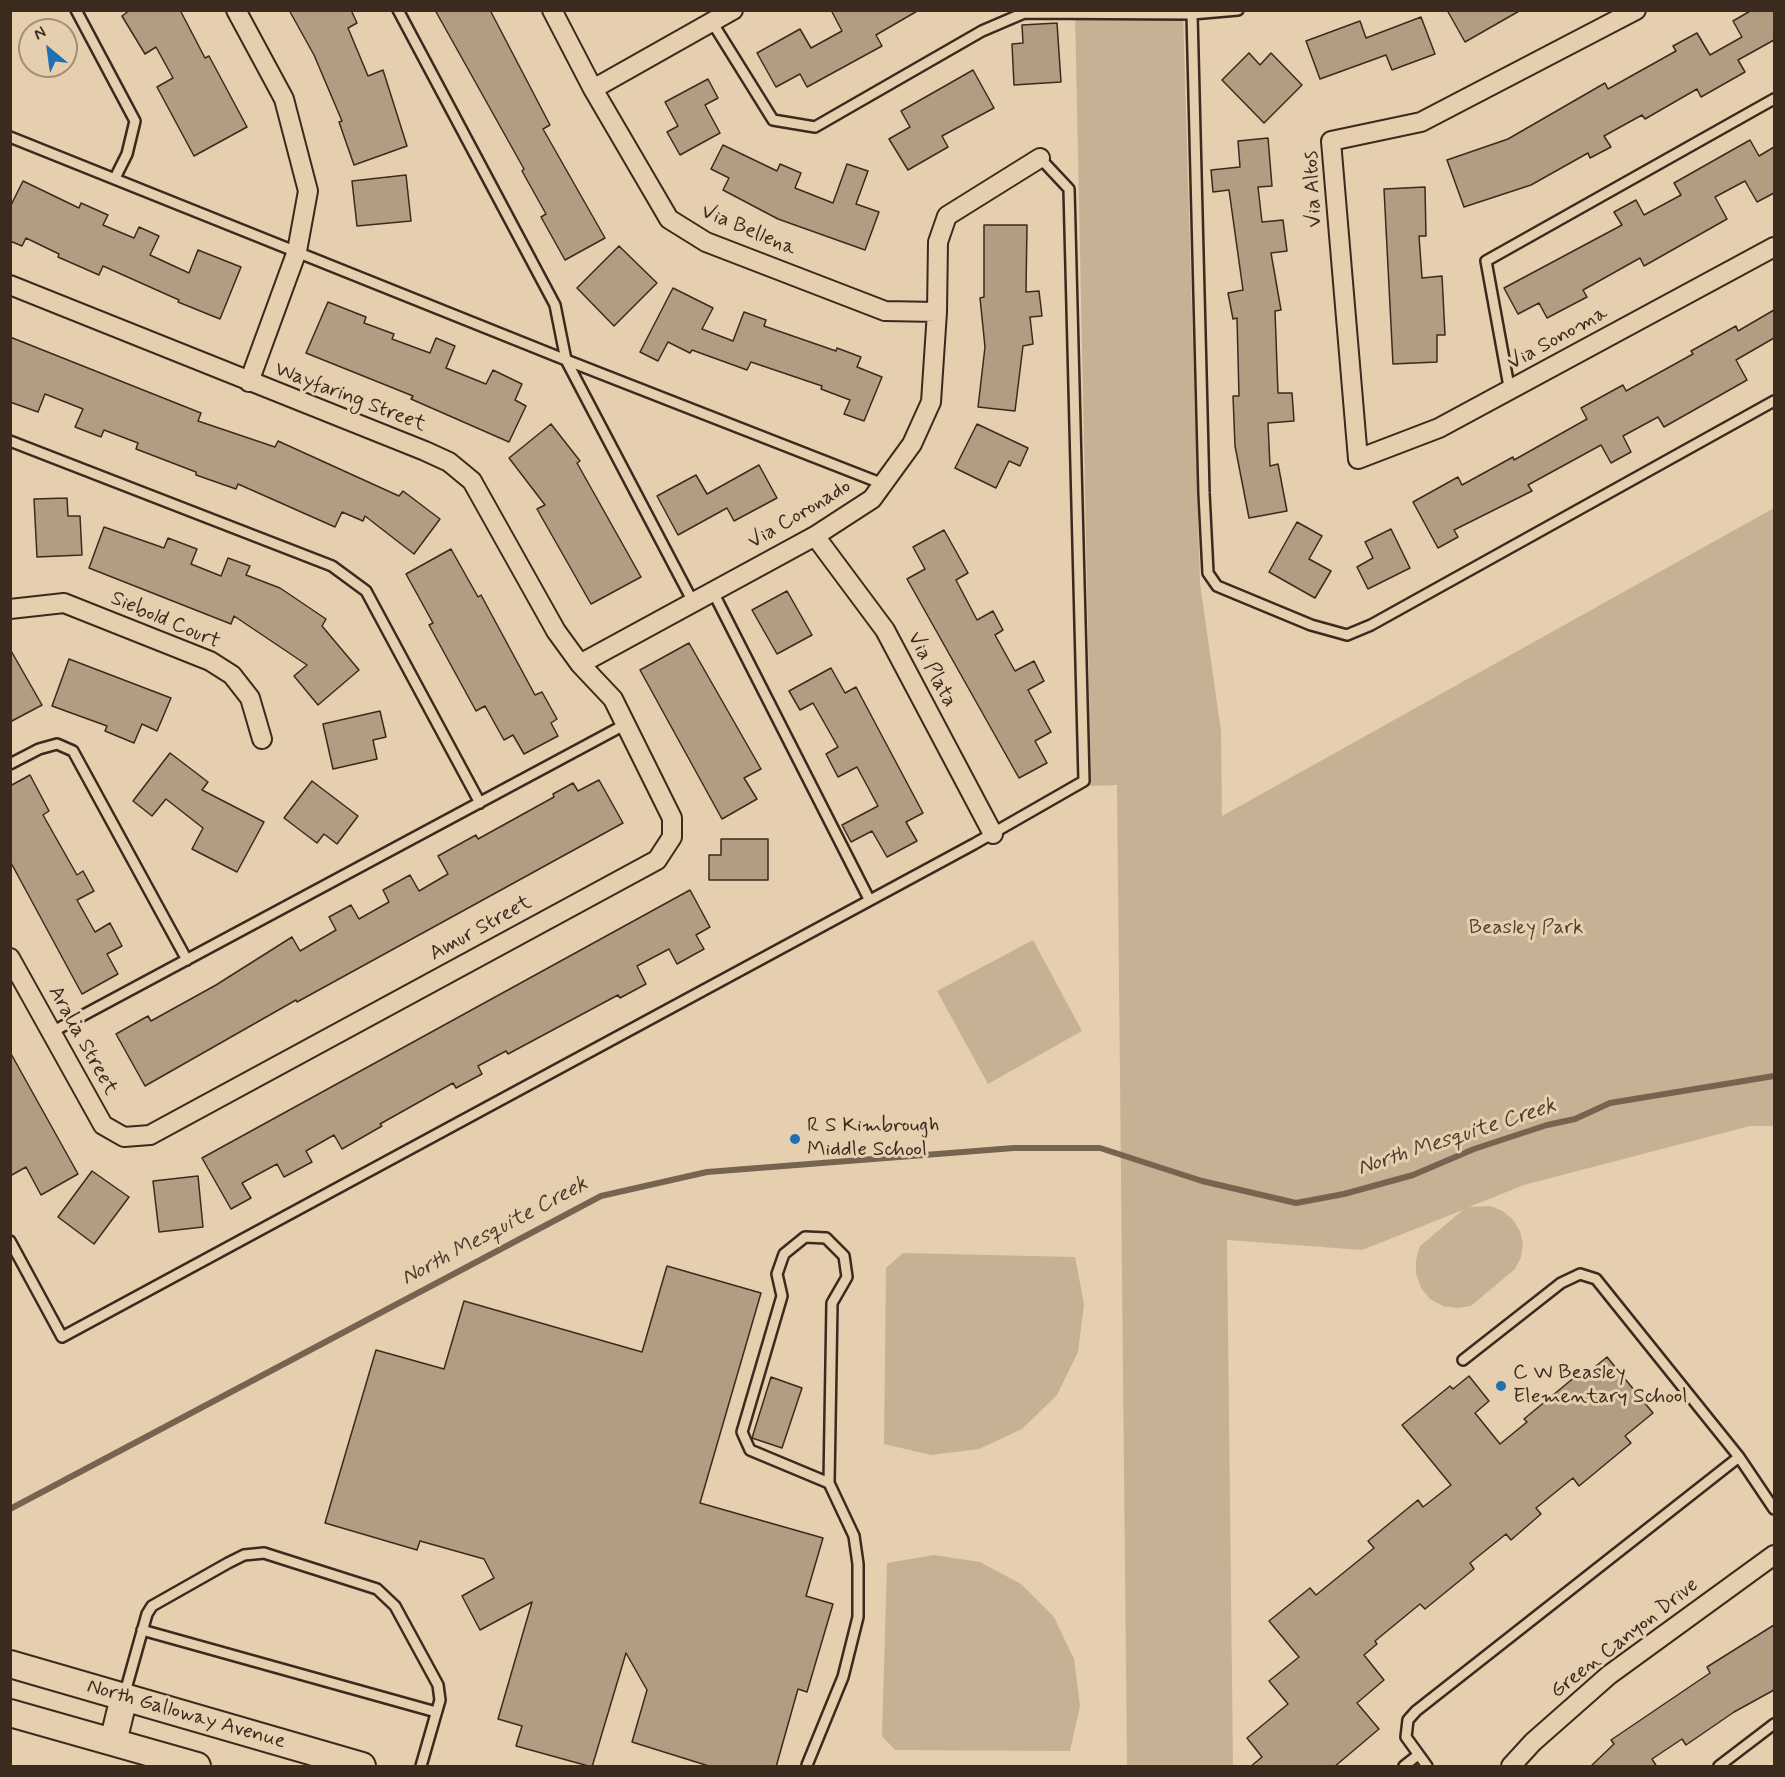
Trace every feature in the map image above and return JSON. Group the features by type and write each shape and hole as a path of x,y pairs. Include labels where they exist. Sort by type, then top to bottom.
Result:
{"main road":[{"name":"North Galloway Avenue","path":"10,1664 362,1767"},
{"path":"113,1742 124,1697"},
{"path":"10,1713 197,1767"}],"street":[{"path":"236,10 284,99 308,191 297,250 249,382"},
{"name":"Via Bellena","path":"552,10 593,88 669,219 706,242 885,311 937,312"},
{"path":"593,88 733,10"},
{"name":"Via Altos","path":"1358,459 1331,141 1421,122 1636,10"},
{"name":"Via Coronado","path":"580,664 815,536 872,499 912,444 931,402 937,312 938,242 948,216 1040,158"},
{"name":"Via Sonoma","path":"1358,459 1439,428 1510,392 1774,247"},
{"name":"Wayfaring Street","path":"10,285 449,462 472,481 556,631 580,664"},
{"name":"Via Plata","path":"815,536 885,630 993,834"},
{"name":"Siebold Court","path":"10,609 64,603 210,661 232,675 250,698 262,739"},
{"name":"Amur Street","path":"124,1137 150,1135 657,860 672,837 672,818 613,699 580,664"},
{"name":"Aralia Street","path":"10,958 103,1125 124,1137"},
{"name":"Green Canyon Drive","path":"1511,1767 1533,1742 1610,1675 1774,1555"}],"lane":[{"path":"76,10 135,120 127,154 115,178"},
{"path":"398,10 555,305 566,360 693,602"},
{"path":"712,22 773,120 815,127 982,31 1024,13 1192,14 1238,10"},
{"path":"1192,14 1204,494 1208,573 1217,586 1311,625 1347,635 1371,625 1774,401"},
{"path":"1510,392 1486,261 1774,99"},
{"path":"10,137 297,250 566,360 883,484"},
{"path":"10,1241 62,1337 993,834 1084,781 1070,189 1040,158"},
{"path":"12,443 332,566 366,591 480,803"},
{"path":"712,592 869,899"},
{"path":"50,1033 626,724"},
{"path":"10,764 39,749 57,744 73,751 187,960"},
{"path":"809,1766 843,1677 858,1617 858,1564 854,1536 829,1484 832,1303 848,1277 844,1256 826,1238 805,1237 784,1254 777,1274 782,1296 742,1432 750,1450 829,1484"},
{"path":"1463,1360 1561,1283 1580,1274 1596,1279 1739,1457 1774,1509"},
{"path":"1427,1767 1410,1745 1405,1730 1416,1711 1739,1457"},
{"path":"124,1697 142,1630 152,1606 244,1555 264,1553 384,1594 395,1606 438,1685 440,1700 421,1767"},
{"path":"142,1630 436,1712"},
{"path":"1719,1767 1774,1724"},
{"path":"1404,1767 1418,1755"}],"green space":[{"name":"Beasley Park","path":"1075,11 1183,11 1200,583 1221,731 1222,816 1774,508 1774,1126 1750,1126 1524,1185 1469,1207 1490,1206 1503,1211 1520,1231 1523,1244 1521,1257 1515,1269 1471,1306 1457,1308 1443,1306 1430,1299 1421,1288 1416,1274 1416,1260 1420,1246 1463,1210 1362,1250 1227,1240 1233,1766 1127,1766 1117,785 1091,786"},
{"path":"1033,940 1082,1031 988,1084 937,991"},
{"path":"903,1253 1075,1257 1084,1304 1078,1352 1057,1395 1022,1429 979,1449 931,1455 884,1444 886,1268"},
{"path":"934,1555 980,1562 1021,1584 1054,1617 1074,1659 1080,1706 1070,1751 895,1750 882,1736 887,1563"}],"building":[{"path":"130,10 180,10 205,58 209,56 247,127 194,156 157,87 173,78 156,47 145,54 122,16"},
{"path":"289,10 351,10 357,23 348,28 368,76 383,70 407,146 354,165 339,122 342,121 314,55"},
{"path":"435,10 490,10 550,125 543,129 605,238 565,260 541,217 546,214 522,171 524,169"},
{"path":"831,10 919,10 876,35 882,46 807,87 800,74 776,87 757,53 800,29 811,48 842,31"},
{"path":"1447,10 1521,10 1465,42"},
{"path":"1752,10 1774,10 1774,40 1738,60 1745,72 1701,97 1697,89 1645,119 1642,115 1604,136 1611,147 1590,158 1588,153 1531,185 1464,207 1447,160 1508,139 1605,83 1608,89 1676,51 1673,46 1697,33 1710,55 1742,37 1733,21"},
{"path":"1421,17 1435,54 1392,70 1386,55 1320,79 1306,41 1360,21 1366,38"},
{"path":"1057,23 1061,82 1014,85 1012,44 1023,43 1022,25"},
{"path":"1249,53 1260,65 1271,53 1302,85 1264,123 1222,80"},
{"path":"973,70 994,108 942,136 948,147 908,170 889,139 910,127 901,111"},
{"path":"708,79 718,98 705,105 720,133 680,155 667,132 678,126 665,102"},
{"path":"1268,138 1272,186 1258,187 1262,222 1283,220 1287,251 1271,253 1281,310 1275,311 1278,393 1292,393 1294,421 1268,423 1270,466 1278,464 1287,511 1249,518 1235,446 1233,396 1239,396 1237,318 1233,319 1228,293 1243,290 1229,190 1213,192 1211,170 1240,167 1238,141"},
{"path":"1750,140 1759,156 1774,147 1774,193 1757,202 1745,181 1715,197 1727,219 1644,266 1640,258 1583,290 1587,297 1547,318 1539,303 1518,314 1504,288 1622,225 1614,212 1636,200 1644,215 1681,195 1674,183"},
{"path":"723,145 777,171 780,164 801,173 795,188 833,203 847,164 868,171 856,204 879,212 865,250 778,219 723,190 729,178 711,169"},
{"path":"406,175 411,221 357,226 352,181"},
{"path":"23,181 79,208 81,203 108,215 103,225 134,238 139,227 159,236 150,255 189,273 198,250 241,267 220,319 178,302 179,300 103,266 99,275 58,257 59,254 26,238 22,246 10,241 10,207"},
{"path":"1425,187 1426,236 1419,236 1422,278 1442,276 1445,335 1437,335 1437,362 1393,364 1384,189"},
{"path":"984,225 1027,225 1026,292 1039,291 1042,316 1030,317 1033,344 1023,346 1015,411 978,407 985,347 980,298 984,297"},
{"path":"619,246 657,283 614,326 577,288"},
{"path":"673,288 713,308 702,329 733,341 744,312 766,320 764,326 836,351 837,348 861,357 857,367 882,377 864,421 844,414 850,400 821,389 822,386 751,362 747,370 692,350 690,353 668,342 658,361 640,352"},
{"path":"328,302 366,317 364,323 394,334 392,339 430,353 436,338 455,346 446,368 486,384 493,370 522,384 515,400 526,406 509,442 411,399 413,396 306,353"},
{"path":"1774,310 1774,338 1736,360 1747,380 1664,427 1658,417 1623,436 1631,452 1611,463 1601,445 1528,485 1532,491 1454,530 1458,537 1438,548 1413,502 1458,477 1462,485 1513,457 1514,460 1587,419 1581,408 1623,385 1626,391 1693,354 1691,351 1736,326 1738,331"},
{"path":"10,337 201,413 198,421 275,447 278,441 399,496 403,491 440,519 414,554 365,516 363,521 342,512 335,527 238,484 236,489 196,475 196,472 136,449 138,443 104,430 101,437 75,427 83,409 45,394 38,412 10,402"},
{"path":"551,424 580,461 577,463 641,577 591,604 537,509 545,505 509,458"},
{"path":"977,424 1028,448 1020,466 1009,461 996,488 955,468"},
{"path":"759,465 777,498 734,521 727,508 678,535 657,496 696,475 707,494"},
{"path":"67,498 68,516 80,516 82,555 37,557 34,499"},
{"path":"1297,522 1322,536 1309,559 1331,571 1315,598 1269,572"},
{"path":"104,527 164,548 168,538 197,549 191,564 221,576 228,558 250,566 246,575 280,588 326,619 322,626 359,670 318,705 294,676 307,665 234,616 231,624 89,568"},
{"path":"1391,529 1410,568 1368,589 1357,567 1373,558 1365,542"},
{"path":"944,530 968,573 956,580 977,620 993,611 1003,630 995,635 1015,671 1034,661 1044,681 1028,690 1051,732 1035,741 1047,763 1019,778 907,579 925,569 913,547"},
{"path":"451,549 478,597 481,595 535,695 542,692 557,719 551,723 558,736 524,754 513,735 504,740 485,706 476,711 429,625 433,623 406,574"},
{"path":"787,591 812,635 777,654 752,610"},
{"path":"689,643 761,769 744,778 757,799 722,819 640,670"},
{"path":"10,649 42,705 10,722"},
{"path":"69,659 171,698 157,731 142,724 134,743 105,731 107,726 52,706"},
{"path":"831,668 845,693 856,687 923,813 906,822 917,841 887,857 872,831 851,842 842,825 878,806 857,767 838,777 826,754 838,747 813,703 800,710 789,691"},
{"path":"380,711 386,737 373,740 377,759 333,769 323,724"},
{"path":"170,753 208,782 202,790 264,822 237,872 192,849 203,828 166,799 152,816 133,801"},
{"path":"30,775 49,811 43,815 77,875 83,871 94,891 77,900 95,932 110,923 122,946 107,954 118,974 82,994 10,861 10,786"},
{"path":"599,780 623,823 297,1002 296,1000 145,1086 116,1034 148,1016 151,1021 216,985 292,937 300,951 336,930 329,917 351,905 359,919 389,902 383,890 410,875 419,891 448,874 438,856 476,835 478,839 554,797 553,794 573,783 578,791"},
{"path":"312,781 358,816 337,844 324,834 317,843 284,818"},
{"path":"721,839 768,839 768,880 709,880 709,855 721,855"},
{"path":"690,890 710,927 696,935 704,949 677,964 669,949 637,966 646,984 620,998 618,995 508,1054 506,1051 478,1066 482,1074 456,1088 453,1083 380,1124 382,1126 342,1149 334,1135 306,1151 312,1162 284,1177 277,1164 242,1183 251,1198 231,1209 202,1158"},
{"path":"10,1052 78,1174 41,1195 26,1167 10,1176"},
{"path":"92,1171 129,1197 94,1244 58,1217"},
{"path":"198,1176 203,1227 159,1232 153,1181"},
{"path":"667,1266 761,1293 700,1503 823,1538 806,1596 833,1604 807,1692 798,1689 776,1767 712,1767 632,1742 647,1690 626,1653 592,1767 516,1746 522,1726 498,1719 532,1602 480,1630 462,1596 494,1578 484,1559 420,1541 417,1550 325,1523 376,1350 444,1369 464,1301 642,1352"},
{"path":"1607,1357 1653,1413 1625,1436 1631,1443 1579,1486 1573,1478 1536,1508 1541,1514 1511,1540 1506,1534 1470,1563 1474,1569 1425,1609 1420,1604 1375,1641 1377,1644 1364,1655 1384,1680 1357,1703 1379,1729 1334,1767 1250,1767 1262,1757 1247,1738 1288,1704 1269,1681 1299,1657 1269,1621 1310,1588 1316,1595 1374,1548 1368,1541 1418,1500 1423,1507 1451,1485 1402,1425 1450,1386 1453,1389 1469,1376 1489,1401 1475,1413 1500,1444 1527,1422 1524,1419 1576,1376 1579,1380"},
{"path":"771,1377 802,1388 782,1448 752,1438"},
{"path":"1774,1625 1774,1690 1734,1712 1686,1745 1682,1739 1652,1759 1657,1767 1590,1767 1614,1744 1611,1740 1710,1673 1707,1667"}],"waterway":[{"name":"North Mesquite Creek","path":"10,1509 601,1196 707,1172 1014,1148 1100,1148 1202,1181 1296,1203 1344,1194 1413,1175 1474,1149 1547,1125 1575,1119 1610,1103 1774,1076"}],"place":[{"name":"R S Kimbrough Middle School","path":"795,1139"},
{"name":"C W Beasley Elementary School","path":"1501,1386"}]}
